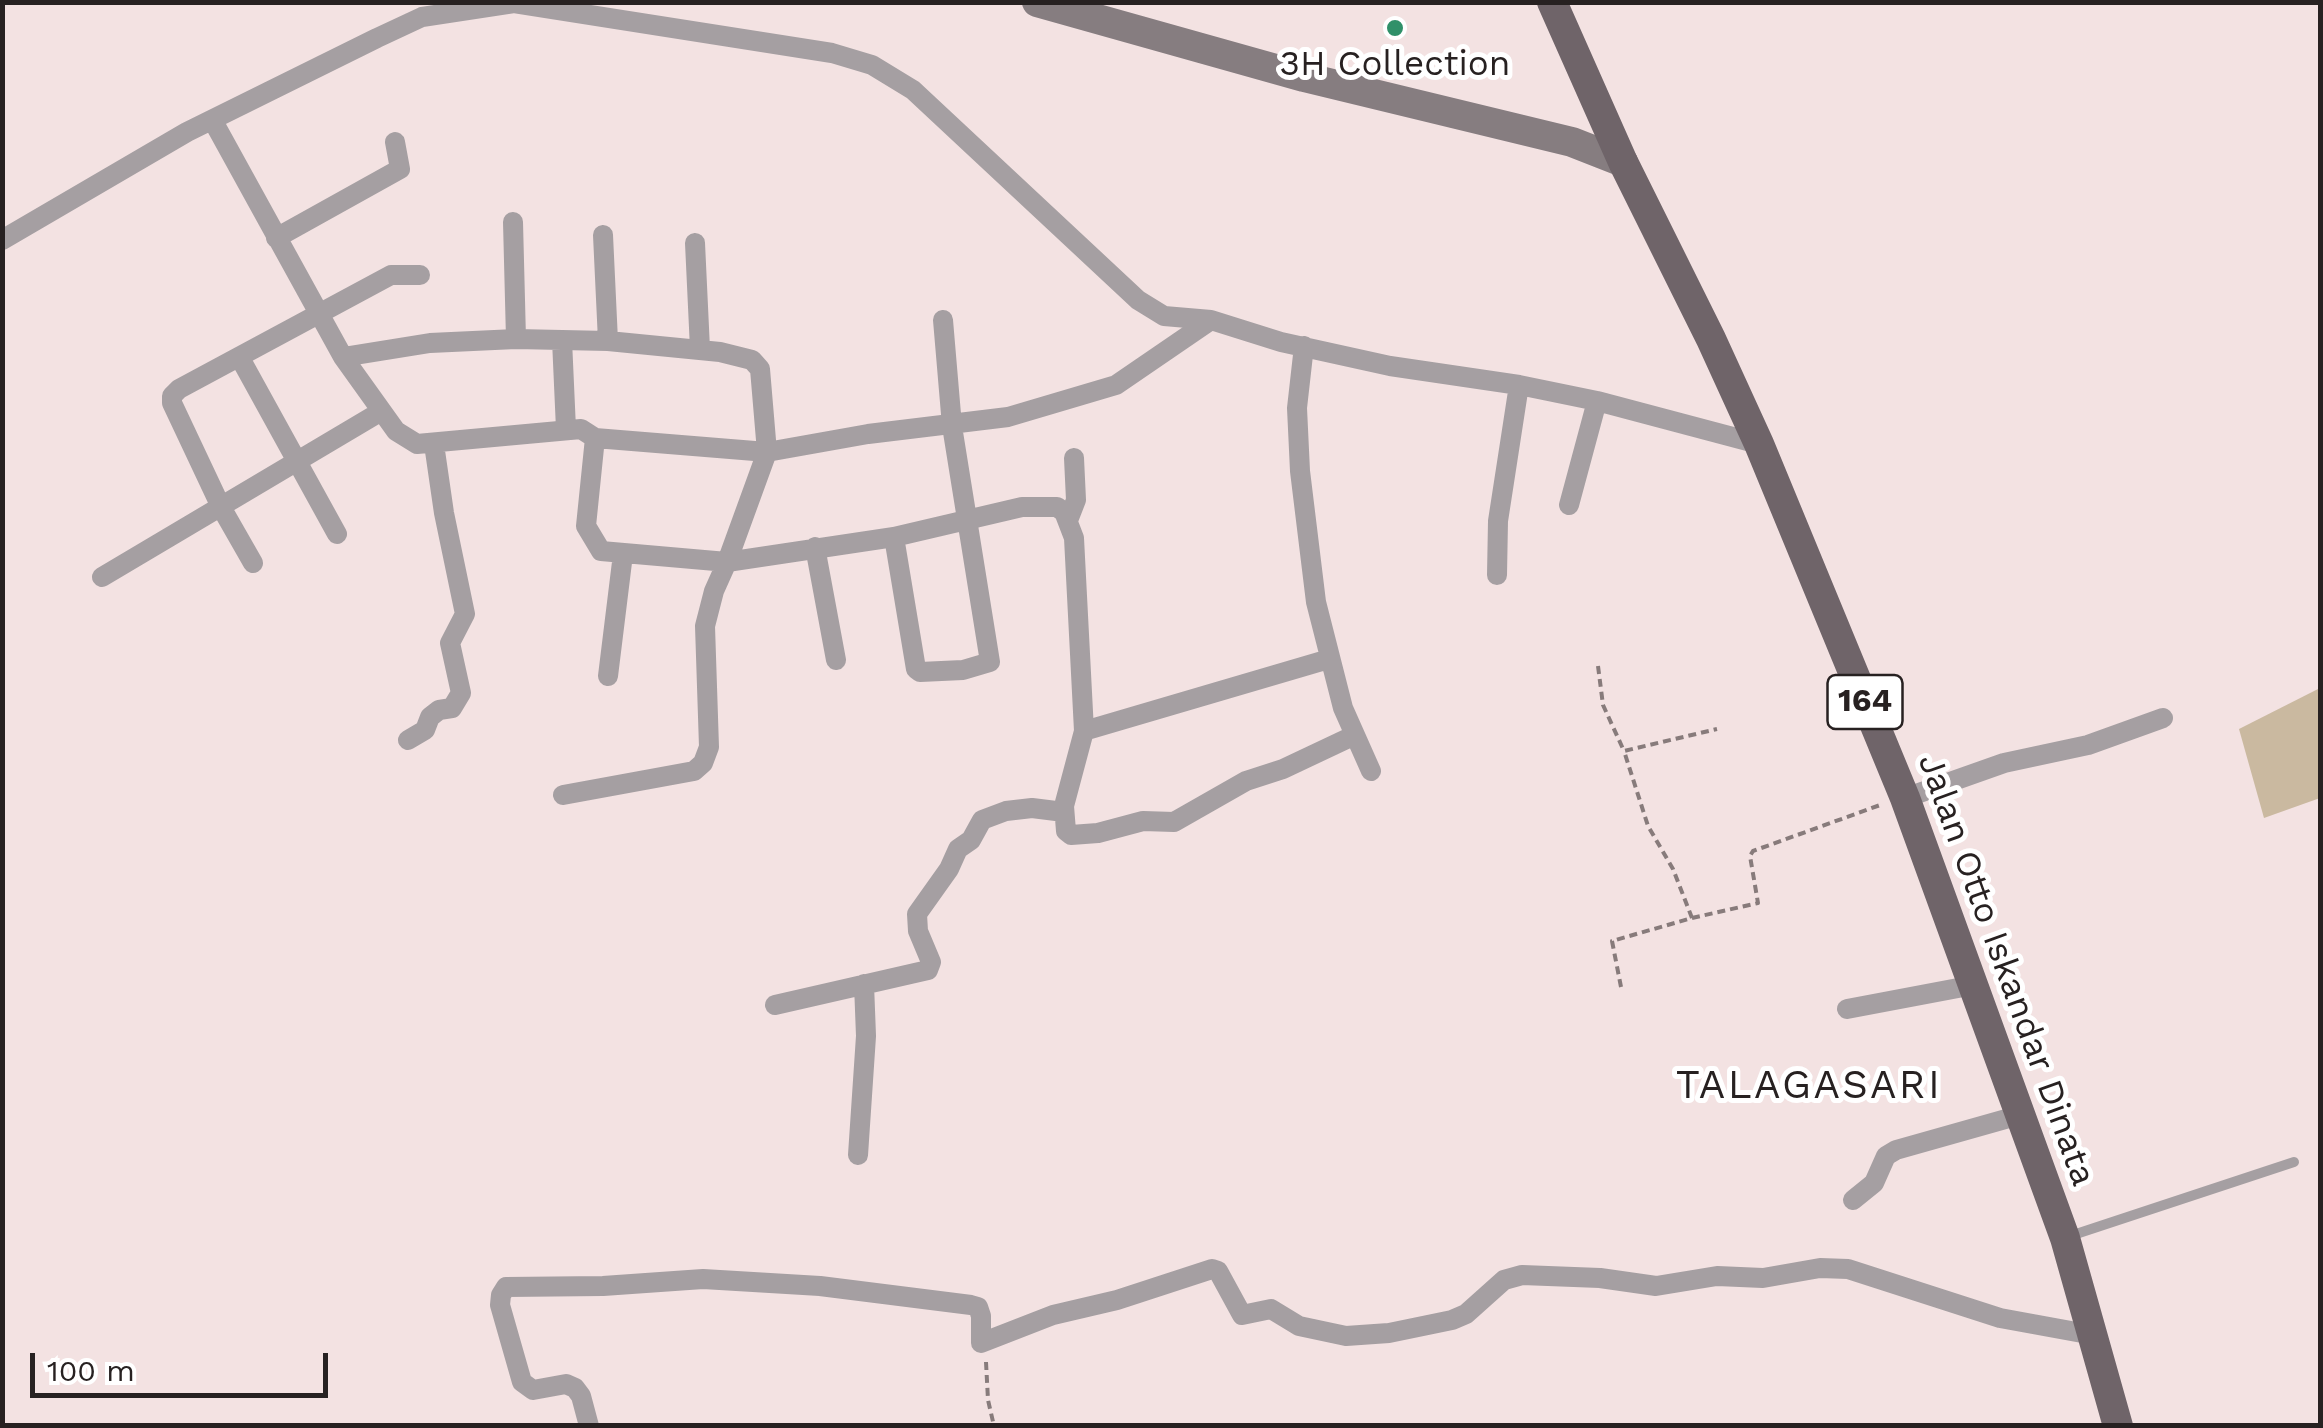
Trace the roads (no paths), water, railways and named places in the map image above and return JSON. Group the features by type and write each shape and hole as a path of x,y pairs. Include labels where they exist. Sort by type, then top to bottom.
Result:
{"main road":[{"name":"Jalan Otto Iskandar Dinata","path":"1552,2 1758,444 1905,798 2065,1238 2118,1426"}],"street":[{"path":"1036,2 1100,11 1304,78 1572,142 1624,162"},
{"path":"2,240 187,132 418,10 514,3 832,53 872,66 913,90 1138,300 1164,316 1211,320 1390,366 1519,385 1758,444"},
{"path":"212,121 344,358 380,412 406,440 416,444 580,429 595,438 767,452 868,434 1008,418 1116,386 1211,320"},
{"path":"276,238 400,169 395,142"},
{"path":"513,222 516,339"},
{"path":"603,234 608,341"},
{"path":"695,243 700,349"},
{"path":"253,564 221,507 172,404 172,396 390,275 420,274"},
{"path":"894,537 916,669 920,672 990,662 952,426 943,320"},
{"path":"344,358 430,343 516,339 608,341 700,349 752,360 760,370 767,452 714,591 705,626 709,747 703,763 694,772 563,795"},
{"path":"562,340 566,429"},
{"path":"1304,346 1297,408 1300,471 1316,602 1343,708 1371,771"},
{"path":"240,358 337,534"},
{"path":"1497,576 1498,521 1519,385"},
{"path":"1569,506 1597,402"},
{"path":"102,577 380,412"},
{"path":"595,438 586,526 601,551 728,562 894,537 1022,507 1057,507 1068,518 1074,538 1084,731 1066,803 1066,831 1071,835 1098,833 1144,821 1174,822 1246,781 1355,735"},
{"path":"408,740 425,730 430,717 439,710 452,708 461,693 450,642 465,614 434,444"},
{"path":"1068,518 1076,500 1074,458"},
{"path":"815,547 836,660"},
{"path":"608,676 623,554"},
{"path":"1084,731 1329,659"},
{"path":"1905,798 2004,763 2117,736 2163,718"},
{"path":"775,1005 925,972 931,962 915,921 917,914 950,869 958,849 971,840 982,820 1006,811 1066,803"},
{"path":"858,1154 866,1036 864,984"},
{"path":"1847,1009 1974,985"},
{"path":"1853,1200 1874,1182 1886,1156 1896,1150 2020,1115"},
{"path":"589,1426 575,1388 566,1384 533,1390 522,1382 500,1305 506,1287 703,1280 820,1286 971,1304 978,1308 981,1343 1053,1315 1117,1300 1212,1269 1218,1272 1242,1316 1271,1309 1299,1326 1346,1336 1436,1326 1466,1314 1504,1280 1522,1275 1600,1278 1656,1286 1718,1276 1763,1278 1820,1268 1848,1269 2000,1318 2093,1336"}],"lane":[{"path":"2065,1238 2294,1162"}],"place":[{"name":"3H Collection","path":"1395,28"}],"district":[{"name":"TALAGASARI","path":"1809,1086"}]}
